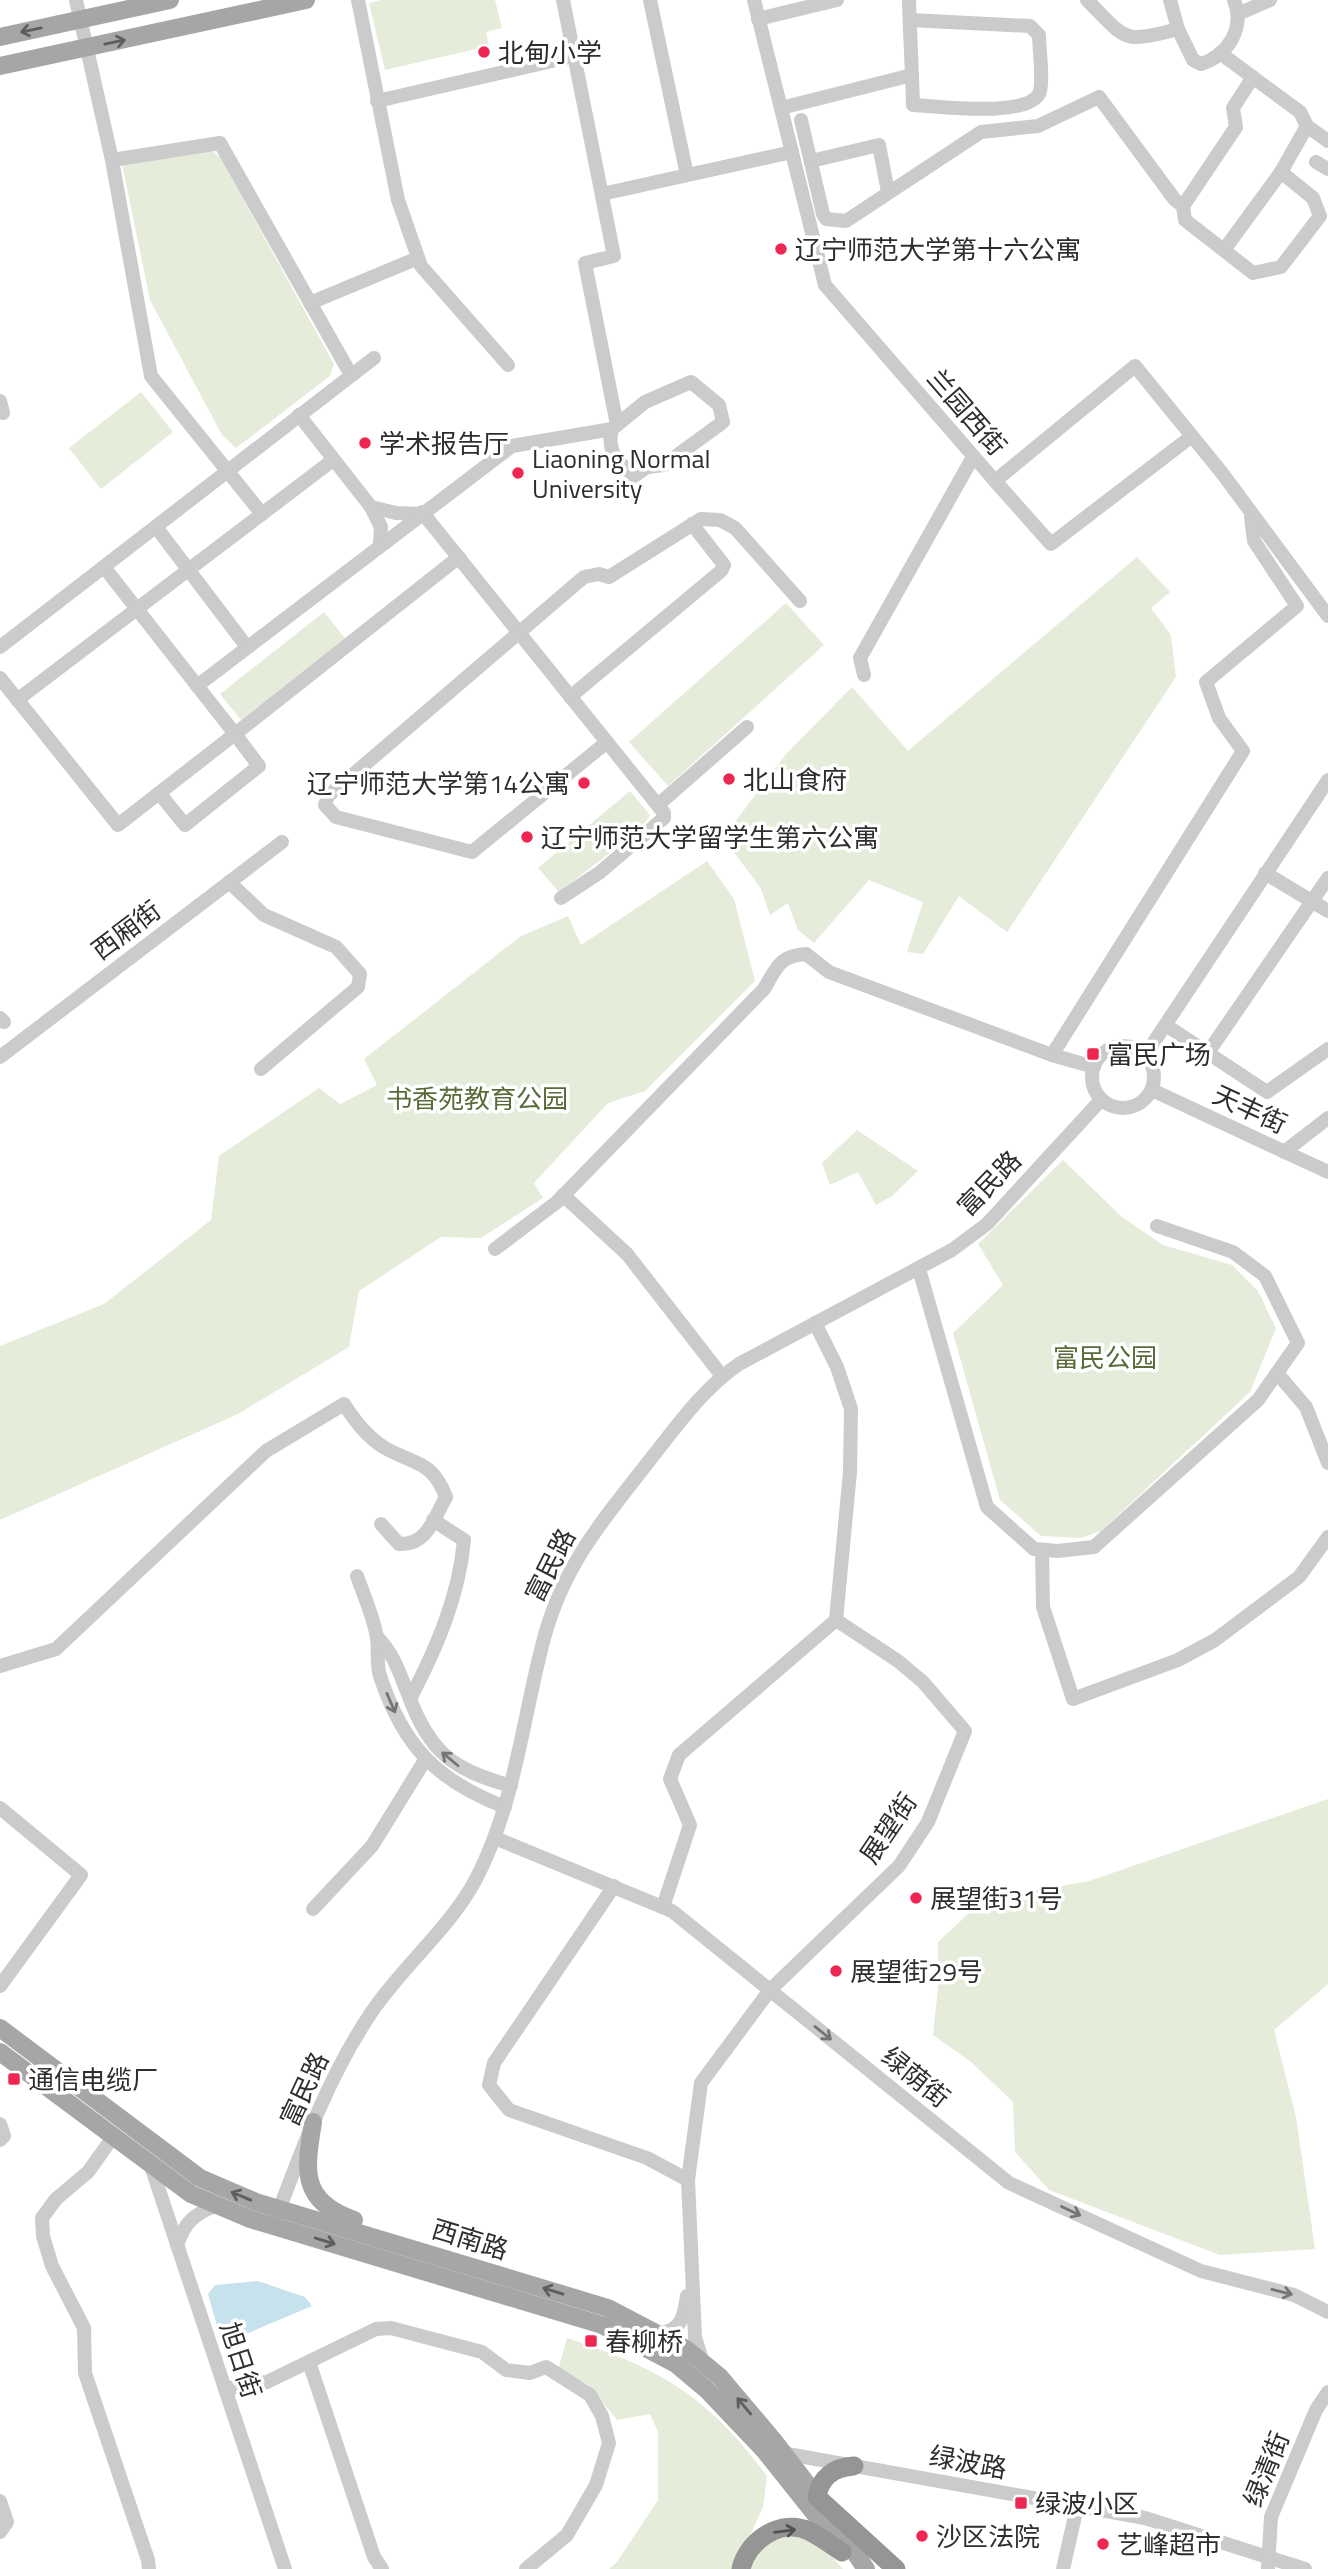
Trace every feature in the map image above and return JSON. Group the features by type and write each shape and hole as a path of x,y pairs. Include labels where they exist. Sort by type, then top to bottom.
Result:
{"highway":[{"path":"854,2466 831,2473 821,2484 817,2497 895,2569"},
{"path":"741,2569 744,2554 761,2537 783,2529 807,2530 847,2561"}],"main road":[{"path":"0,37 170,0"},
{"path":"0,66 306,0"},
{"name":"西南路","path":"0,2028 200,2178 279,2208 608,2308 687,2349 719,2377 782,2452 817,2497 866,2569"},
{"name":"西南路","path":"0,2052 191,2194 272,2225 602,2325 676,2364 707,2390 764,2450 847,2561"},
{"path":"313,2122 307,2177 316,2198 333,2212 371,2227 407,2247"}],"street":[{"path":"76,0 112,160 151,376 262,514"},
{"path":"358,0 397,200 421,266 508,365"},
{"path":"197,686 512,446 615,427 645,402 691,382 719,405 723,422 664,464 647,467 634,476 610,450 608,442 615,427 585,263 614,256 563,0"},
{"path":"650,0 687,175"},
{"name":"兰园西街","path":"754,0 825,285 995,481 1135,366 1192,436 1328,616"},
{"path":"758,19 837,0"},
{"path":"909,0 913,105 1011,109 1034,101 1041,91 1039,35 1030,26 910,20"},
{"path":"1087,0 1122,34 1139,40 1178,29"},
{"path":"1170,0 1178,29 1193,60 1201,64 1220,53 1235,37 1237,7 1270,0"},
{"path":"1220,53 1300,112 1307,126 1328,141"},
{"path":"377,101 574,56"},
{"path":"781,108 912,75"},
{"path":"1253,77 1233,108 1236,127 1183,206 1185,220 1253,273 1281,267 1320,216 1313,198 1281,172"},
{"path":"801,120 826,219 846,221 981,132 1038,126 1100,97 1175,201 1183,206"},
{"path":"1224,250 1281,172 1307,126"},
{"path":"112,160 220,143 351,375"},
{"path":"811,161 880,145 888,192"},
{"path":"601,194 792,152"},
{"path":"310,303 418,258"},
{"path":"0,647 374,358"},
{"path":"299,415 371,507 381,527 380,544"},
{"path":"995,481 1051,544 1192,436"},
{"path":"864,674 860,658 973,457"},
{"path":"17,701 333,460"},
{"path":"371,507 396,513 421,513 659,804 664,818 599,873 561,898"},
{"path":"1052,1055 1243,751 1219,718 1206,682 1297,606 1254,541 1251,516"},
{"path":"607,742 472,852 336,817 328,811 326,805 328,796 517,631 584,577 599,574 609,577 701,519 720,520 736,528 800,601"},
{"path":"569,697 721,571 724,565 721,558 692,524"},
{"path":"156,527 247,647"},
{"path":"0,678 118,825 459,557"},
{"path":"104,566 259,766 185,825 159,793"},
{"path":"659,804 747,727"},
{"path":"1146,1054 1328,780"},
{"name":"西厢街","path":"0,1057 282,842"},
{"path":"1265,873 1328,911"},
{"path":"1207,1054 1328,878"},
{"path":"229,882 264,915 336,947 360,974 358,987 261,1069"},
{"path":"495,1249 563,1195 764,989 778,964 788,955 806,954 829,972 1052,1055 1094,1067"},
{"path":"1167,1026 1267,1092 1328,1049"},
{"path":"1114,1047 1133,1047 1146,1054 1154,1069 1152,1090 1139,1105 1119,1109 1101,1100 1093,1085 1094,1067 1098,1059 1114,1047"},
{"name":"天丰街","path":"1152,1090 1328,1171"},
{"name":"富民路","path":"272,2225 313,2122 369,2016 461,1902 495,1838 511,1786 542,1645 569,1572 601,1523 693,1406 722,1377 739,1364 952,1250 987,1224 1101,1100"},
{"path":"1284,1152 1328,1118"},
{"path":"563,1195 627,1254 722,1377"},
{"path":"919,1269 987,1507 1034,1549 1058,1551 1094,1547 1258,1401 1298,1343 1265,1276 1233,1252 1157,1226"},
{"path":"663,1907 690,1825 670,1779 679,1755 836,1620 850,1472 851,1409 837,1367 815,1323"},
{"path":"1277,1373 1307,1407 1328,1463"},
{"path":"0,1666 56,1648 266,1451 344,1404 360,1428 384,1447 429,1467 440,1480 446,1497 422,1540 411,1545 399,1544 381,1524"},
{"path":"410,1699 435,1652 461,1574 464,1540 433,1520"},
{"path":"1042,1549 1043,1607 1073,1699 1178,1660 1215,1640 1299,1577 1328,1537"},
{"path":"357,1576 377,1637 378,1673 401,1727 425,1760 471,1794 505,1807"},
{"name":"展望街","path":"703,2363 695,2337 688,2180 701,2083 770,1990 899,1866 928,1822 965,1731 923,1682 907,1668 836,1620"},
{"path":"377,1637 392,1652 417,1718 451,1762 470,1774 511,1786"},
{"path":"313,1909 372,1846 425,1760"},
{"path":"0,1808 81,1875 0,1986"},
{"name":"绿荫街","path":"495,1838 663,1907 1009,2183 1200,2271 1294,2295 1328,2312"},
{"path":"614,1886 494,2063 489,2085 509,2110 647,2158 688,2180"},
{"path":"0,2124 4,2136 0,2140"},
{"path":"113,2137 88,2172 56,2199 42,2218 43,2236 52,2266 84,2328 85,2373 149,2569"},
{"name":"旭日街","path":"151,2166 285,2569"},
{"path":"177,2245 184,2225 198,2212 217,2205"},
{"path":"658,2333 671,2332 678,2327 687,2301 691,2264"},
{"path":"225,2389 267,2382 376,2329 391,2328 482,2352 506,2370 530,2373 546,2367 590,2395 602,2416 609,2443 596,2485 568,2535 526,2569"},
{"path":"309,2362 374,2557 382,2569"},
{"name":"绿清街","path":"1268,2563 1271,2517 1316,2410 1328,2392"},
{"name":"绿波路","path":"782,2452 1145,2518 1268,2563 1305,2569"},
{"path":"0,2501 7,2522 0,2532"},
{"path":"1063,2569 1077,2507"}],"green space":[{"path":"381,0 495,0 502,28 486,32 489,46 385,70 369,3"},
{"path":"211,150 220,157 334,364 330,376 236,448 222,435 150,300 122,164"},
{"path":"141,392 173,432 101,489 69,448"},
{"path":"1137,557 1170,592 1151,608 1171,635 1176,677 1007,932 959,896 923,954 907,952 923,902 869,880 814,943 798,930 788,903 770,915 760,887 723,838 786,754 852,687 908,751"},
{"path":"786,603 824,645 668,786 629,742"},
{"path":"324,612 345,638 241,720 220,694"},
{"path":"630,791 650,815 642,828 559,892 538,868"},
{"name":"书香苑教育公园","path":"707,861 734,899 755,981 645,1091 608,1103 534,1183 543,1198 481,1238 441,1237 359,1291 349,1347 236,1415 0,1520 0,1346 104,1304 211,1220 219,1156 319,1088 340,1104 377,1085 364,1059 521,936 568,916 581,945"},
{"path":"857,1130 918,1171 892,1196 876,1205 858,1172 830,1185 822,1163"},
{"name":"富民公园","path":"1063,1160 1122,1217 1163,1245 1232,1265 1258,1291 1276,1328 1250,1392 1101,1531 1081,1538 1041,1536 1000,1500 953,1333 1003,1285 978,1244"},
{"path":"1328,1799 1328,1984 1274,2030 1296,2117 1315,2249 1220,2255 1049,2190 1015,2152 1013,2102 971,2062 933,2035 938,1988 938,1942 983,1900 1089,1881"},
{"path":"567,2338 629,2361 680,2388 724,2425 767,2476 763,2507 735,2569 609,2569 617,2562 658,2500 658,2432 650,2414 617,2420 588,2384 558,2370"},
{"path":"799,2536 817,2540 843,2569 750,2569 762,2547 775,2540"}],"water":[{"path":"258,2281 305,2297 312,2306 222,2344 208,2294 215,2285"}],"place":[{"name":"北甸小学","path":"484,52"},
{"name":"辽宁师范大学第十六公寓","path":"781,249"},
{"name":"学术报告厅","path":"365,443"},
{"name":"Liaoning Normal University","path":"518,473"},
{"name":"北山食府","path":"729,779"},
{"name":"辽宁师范大学第14公寓","path":"584,783"},
{"name":"辽宁师范大学留学生第六公寓","path":"527,837"},
{"name":"富民广场","path":"1093,1054"},
{"name":"展望街31号","path":"916,1898"},
{"name":"展望街29号","path":"836,1971"},
{"name":"通信电缆厂","path":"14,2079"},
{"name":"春柳桥","path":"591,2341"},
{"name":"绿波小区","path":"1021,2503"},
{"name":"沙区法院","path":"922,2536"},
{"name":"艺峰超市","path":"1103,2544"}]}
